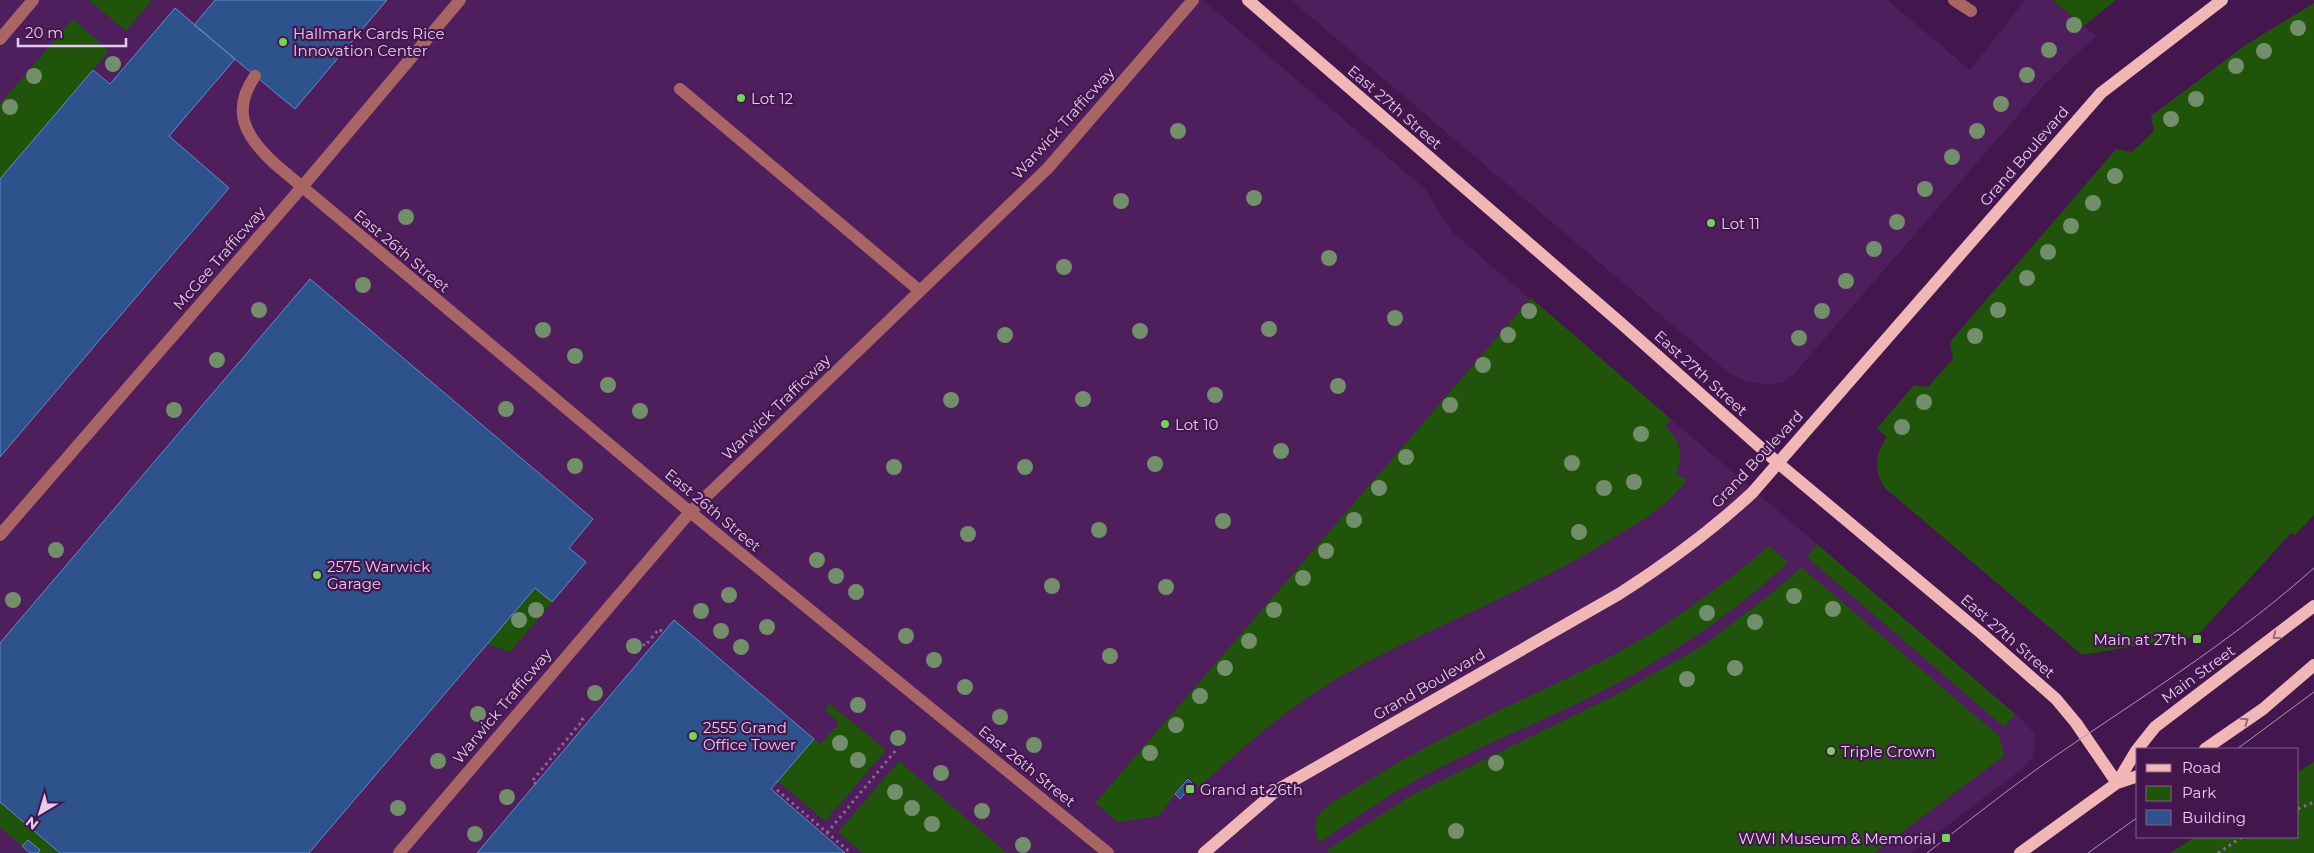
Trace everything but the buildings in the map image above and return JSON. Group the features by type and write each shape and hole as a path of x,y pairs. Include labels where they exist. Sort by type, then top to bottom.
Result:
{"main road":[{"name":"East 27th Street","path":"1248,0 1623,325 1778,463 1974,627 2056,699 2076,723 2117,783"},
{"name":"Grand Boulevard","path":"1204,853 1277,790 1655,571 1725,519 1752,493 2101,93 2222,0"},
{"name":"Main Street","path":"2139,748 2155,727 2314,606"},
{"path":"2206,748 2263,709 2314,665"},
{"name":"Main Street","path":"2117,783 2136,752"},
{"name":"Main Street","path":"2020,853 2117,783 2136,777"}],"street":[{"path":"0,39 33,0"},
{"name":"McGee Trafficway","path":"0,535 302,187 460,0"},
{"name":"Warwick Trafficway","path":"399,853 690,512 1048,168 1193,0"},
{"path":"1954,0 1971,11"},
{"name":"East 26th Street","path":"255,76 242,97 242,115 250,134 266,156 690,512 1108,853"},
{"path":"680,89 920,291"}],"path":[{"path":"643,644 645,646 659,629 664,633"},
{"path":"536,784 532,781 583,720 581,717"},
{"path":"828,833 896,750"},
{"path":"777,790 851,853"},
{"path":"2299,809 2314,802"},
{"path":"2218,853 2240,838"}],"shaded area":[{"path":"0,0 1203,0 1425,189 1453,233 2018,716 2036,735 2033,757 2022,769 1911,853 0,853"},
{"name":"Lot 11","path":"1291,0 1887,0 1970,70 2025,0 2052,0 2096,36 2044,85 1794,374 1783,382 1770,385 1744,381 1729,373"}],"green space":[{"path":"89,0 152,0 126,31"},
{"path":"2052,0 2116,0 2084,26"},
{"path":"2314,3 2314,515 2295,535 2291,533 2197,636 2082,655 1885,488 1879,475 1877,462 1880,450 1887,437 1877,428 1914,385 1928,387 1953,359 1950,342 2116,149 2132,152 2154,131 2151,116 2247,44"},
{"path":"73,19 109,51 0,179 0,104"},
{"path":"1531,298 1671,419 1665,427 1675,437 1680,448 1680,461 1676,475 1687,479 1680,488 1664,504 1645,518 1585,555 1388,651 1314,693 1274,722 1199,787 1188,777 1159,816 1118,822 1095,803"},
{"path":"1817,544 2015,714 2004,727 1807,557"},
{"path":"1769,546 1788,562 1730,611 1690,640 1601,692 1427,774 1345,824 1319,843 1315,828 1317,817 1323,809 1334,801 1421,750 1621,651 1708,595"},
{"path":"1801,567 1999,736 2004,756 1874,853 1329,853 1326,851 1410,796 1616,695 1704,645 1776,590"},
{"path":"535,588 552,602 510,652 487,644"},
{"path":"830,704 886,750 825,821 778,781 814,739 820,744 839,723 825,710"},
{"path":"899,761 1007,853 863,853 838,832"},
{"path":"2314,762 2314,853 2170,853 2193,838 2299,838 2299,771"},
{"path":"0,802 60,853 38,853 40,850 28,840 22,846 0,827"}],"tram line":[{"path":"1927,853 2035,770 2227,638 2286,593 2314,568"},
{"path":"2238,748 2314,692"},
{"path":"2088,853 2136,818"}],"place":[{"name":"Hallmark Cards Rice Innovation Center","path":"283,42"},
{"name":"Lot 12","path":"741,98"},
{"name":"Lot 11","path":"1711,223"},
{"name":"Lot 10","path":"1165,424"},
{"name":"2575 Warwick Garage","path":"317,575"},
{"name":"Main at 27th","path":"2197,639"},
{"name":"2555 Grand Office Tower","path":"693,736"},
{"name":"Triple Crown","path":"1831,751"},
{"name":"Grand at 26th","path":"1190,789"},
{"name":"WWI Museum & Memorial","path":"1946,838"}]}
